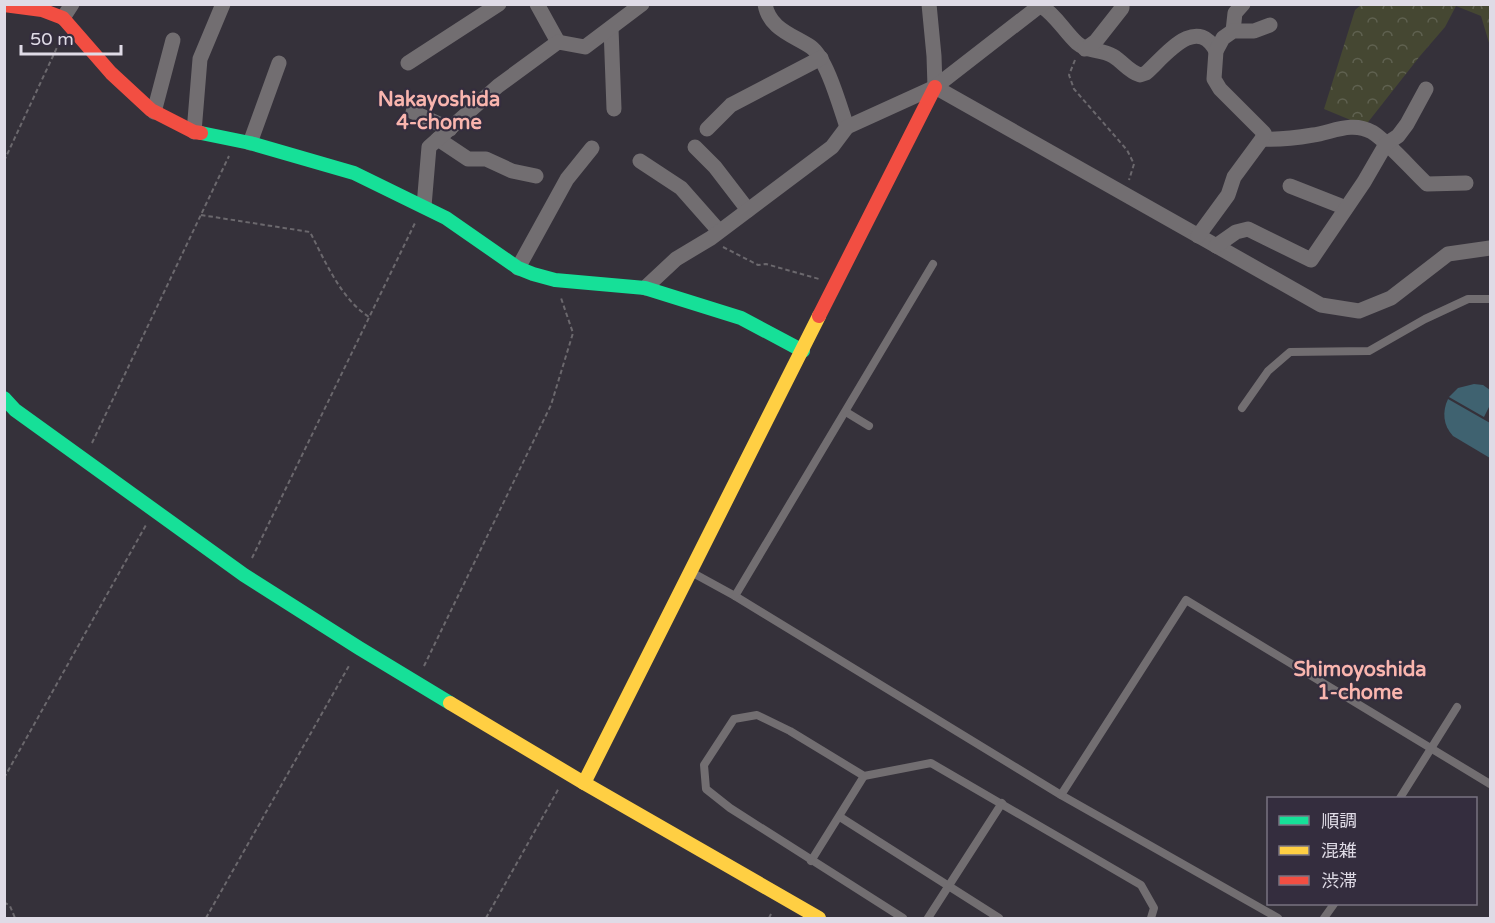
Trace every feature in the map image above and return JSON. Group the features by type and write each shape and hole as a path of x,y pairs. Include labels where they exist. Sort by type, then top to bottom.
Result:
{"street":[{"path":"66,21 72,4"},
{"path":"194,132 200,59 223,4"},
{"path":"408,63 499,4"},
{"path":"537,4 558,42"},
{"path":"424,206 429,147 498,86 558,42 585,47 642,4"},
{"path":"765,4 766,12 775,24 788,36 812,48 822,58 847,127"},
{"path":"584,783 935,87 929,4"},
{"path":"1084,48 1096,41 1122,8 1122,4"},
{"path":"1233,31 1235,13 1243,4"},
{"path":"4,5 42,10 66,21 111,73 154,112 194,132 243,141 354,173 446,218 518,268 555,280 645,288 741,318 803,351"},
{"path":"645,288 676,259 716,234 832,147 847,127 935,87 1041,5 1050,11 1077,44 1112,55 1132,72 1140,75 1146,73 1181,41 1191,35 1210,39 1216,51"},
{"path":"1198,236 1228,195 1234,177 1264,133 1220,89 1214,80 1216,51 1223,38 1233,31 1254,31 1270,25"},
{"path":"610,28 614,109"},
{"path":"154,112 173,40"},
{"path":"707,129 731,105 822,58"},
{"path":"243,141 279,63"},
{"path":"935,87 1321,305 1359,311 1391,298 1448,254 1491,248"},
{"path":"1216,246 1236,232 1248,229 1311,260 1364,182 1386,144 1398,136 1407,124 1425,89"},
{"path":"413,112 444,134 468,159 486,159 512,171 536,176"},
{"path":"1262,139 1283,140 1316,135 1345,127 1368,131 1374,133 1427,184 1466,183"},
{"path":"694,147 715,167 748,210"},
{"path":"518,268 567,179 592,148"},
{"path":"640,161 681,188 716,234"},
{"path":"1290,186 1346,208"},
{"path":"4,399 15,410 244,575 358,648 584,783 819,918"}],"lane":[{"path":"735,596 933,264"},
{"path":"1242,408 1268,371 1290,352 1369,351 1425,319 1468,299 1491,299"},
{"path":"846,412 869,426"},
{"path":"691,573 735,596 1061,795 1278,918"},
{"path":"1061,795 1186,600 1491,784"},
{"path":"1401,797 1457,707"},
{"path":"903,918 730,808 706,789 704,765 734,718 757,715 790,731 864,776 931,763 1141,885 1154,908 1151,918"},
{"path":"812,861 864,776"},
{"path":"928,918 1002,803"},
{"path":"840,817 999,918"},
{"path":"1324,918 1333,905"}],"path":[{"path":"4,161 66,21"},
{"path":"1084,48 1074,62 1069,75 1074,89 1127,150 1134,164 1126,185"},
{"path":"84,459 201,215 243,141"},
{"path":"244,575 424,206"},
{"path":"201,215 310,232 336,281 369,317"},
{"path":"716,234 722,246 758,265 766,264 836,285"},
{"path":"416,682 551,405 573,333 555,280"},
{"path":"4,778 155,509"},
{"path":"206,918 358,648"},
{"path":"486,918 567,772"},
{"path":"4,902 10,906 15,918"}],"green space":[{"path":"1361,5 1490,5 1490,46 1481,16 1456,6 1445,27 1365,126 1324,109 1355,10"}],"water":[{"path":"1474,384 1483,385 1490,390 1490,405 1484,417 1449,397 1458,388"},
{"path":"1448,399 1490,423 1490,458 1450,432 1444,418"}],"traffic: fast":[{"path":"201,133 250,143 354,173 446,218 518,268 533,274 555,280 645,288 741,318 803,351"},
{"path":"4,398 15,410 244,575 450,703"}],"traffic: slow":[{"path":"584,783 819,316"},
{"path":"450,703 819,918"}],"traffic: jam":[{"path":"4,5 42,10 63,18 111,73 151,110 194,132 201,133"},
{"path":"819,316 935,87"}],"district":[{"name":"Nakayoshida 4-chome","path":"439,110"},
{"name":"Shimoyoshida 1-chome","path":"1360,680"}]}
